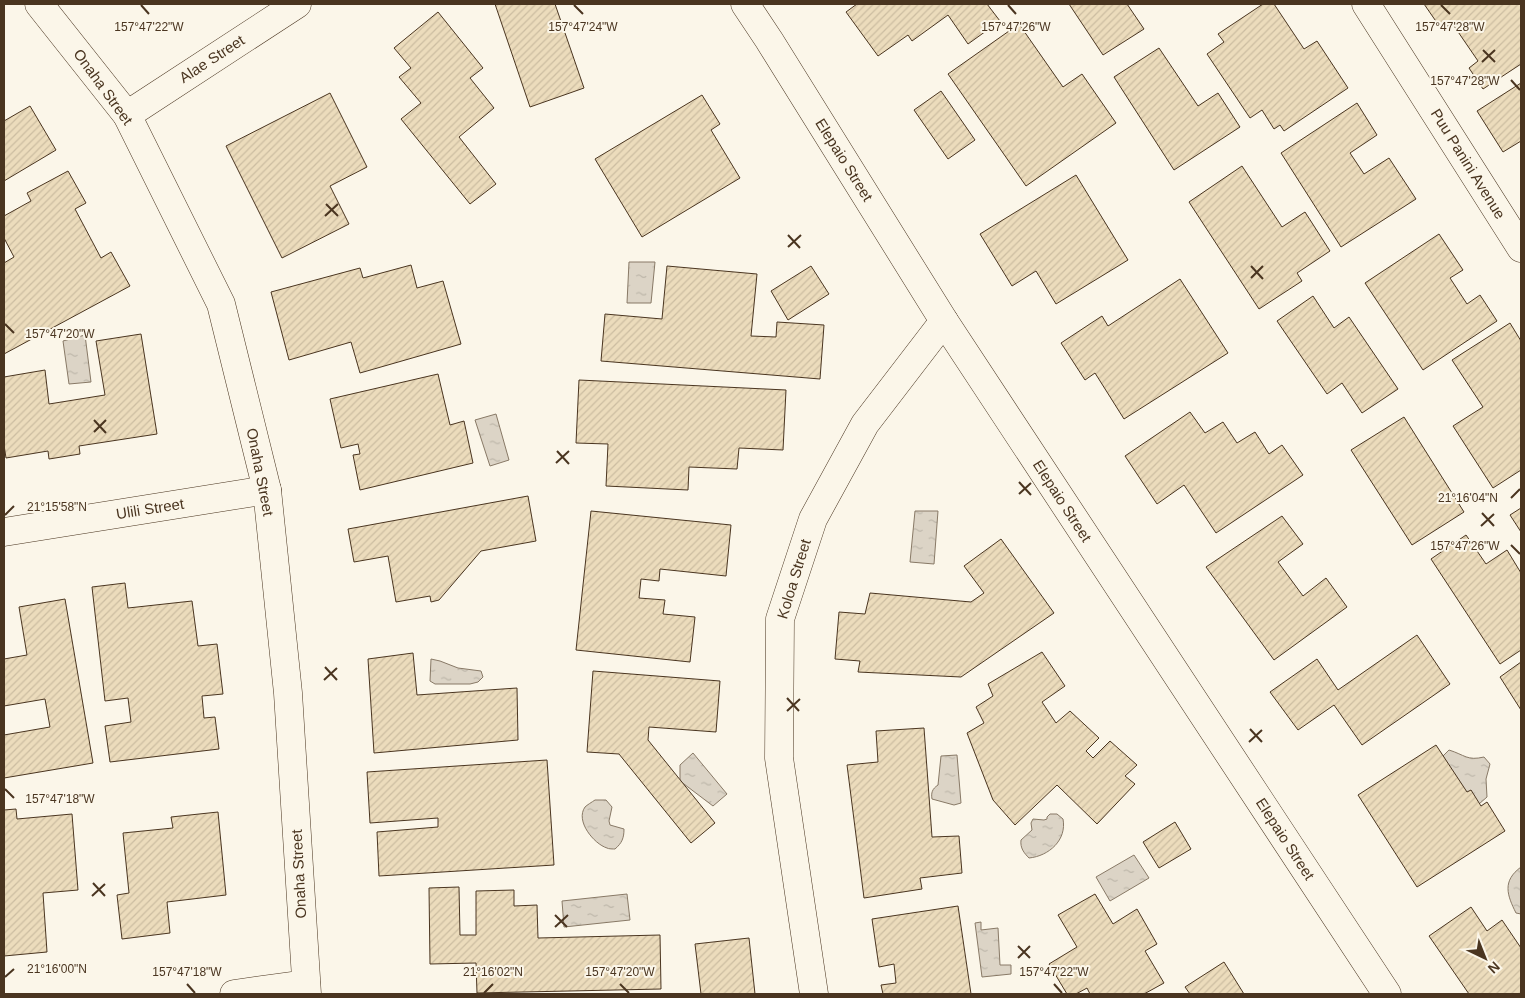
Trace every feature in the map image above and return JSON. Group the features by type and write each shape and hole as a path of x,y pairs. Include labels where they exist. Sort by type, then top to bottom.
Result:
{"street":[{"name":"Onaha Street","path":"39,4 127,115 221,304 267,490 288,692 306,989"},
{"name":"Alae Street","path":"127,115 297,4"},
{"name":"Elepaio Street","path":"745,4 944,321 1387,994"},
{"name":"Puu Panini Avenue","path":"1366,4 1521,248"},
{"name":"Koloa Street","path":"814,994 779,758 780,619 813,519 865,424 944,321"},
{"name":"Ulili Street","path":"4,532 267,490"},
{"path":"234,994 306,989"}],"water":[{"path":"629,262 655,262 651,303 627,303"},
{"path":"85,335 91,382 69,384 63,341"},
{"path":"496,414 509,460 490,466 475,420"},
{"path":"915,511 938,511 934,564 910,562"},
{"path":"431,659 458,668 481,671 483,677 478,682 470,684 435,684 430,681"},
{"path":"1449,750 1470,758 1484,757 1490,764 1486,779 1487,797 1479,804 1467,799 1443,756"},
{"path":"693,753 727,794 713,806 680,781 680,765"},
{"path":"957,755 961,803 954,805 932,799 932,791 938,785 941,756"},
{"path":"595,800 606,800 612,807 610,825 624,829 622,840 615,849 602,846 592,837 584,825 582,819 585,807"},
{"path":"1050,814 1057,814 1063,819 1064,827 1062,834 1055,846 1050,850 1036,857 1029,858 1023,850 1021,840 1032,830 1031,823 1033,819 1044,820"},
{"path":"1134,855 1149,878 1110,901 1096,877"},
{"path":"1521,867 1521,914 1516,913 1510,900 1508,888 1511,878"},
{"path":"627,894 630,920 564,927 562,901"},
{"path":"981,922 981,930 998,928 1000,965 1011,965 1011,974 982,977 975,923"}],"building":[{"path":"495,4 555,4 584,88 530,107"},
{"path":"857,4 987,4 1000,21 968,44 948,15 912,41 908,35 878,56 846,12"},
{"path":"1069,4 1127,4 1144,29 1103,55"},
{"path":"1263,4 1274,4 1304,49 1317,41 1348,88 1284,131 1280,125 1274,129 1262,110 1250,118 1207,54 1224,42 1218,34"},
{"path":"1424,4 1521,4 1521,64 1483,89 1469,68 1478,61 1452,23 1442,30"},
{"path":"438,12 483,68 470,78 494,108 459,137 496,184 470,204 401,119 421,103 399,77 411,68 394,48"},
{"path":"1019,24 1063,87 1082,74 1116,123 1026,186 948,74"},
{"path":"1159,48 1198,106 1218,93 1240,127 1174,170 1114,77"},
{"path":"1521,83 1521,141 1503,152 1477,111"},
{"path":"941,91 975,140 948,159 914,110"},
{"path":"330,93 367,167 330,186 349,224 282,258 226,146"},
{"path":"702,95 720,124 711,130 740,178 642,237 595,159"},
{"path":"1357,103 1377,135 1350,153 1364,174 1389,158 1416,199 1341,247 1281,153"},
{"path":"30,106 56,150 4,181 4,121"},
{"path":"1242,166 1282,227 1305,212 1330,251 1297,273 1302,281 1259,309 1189,202"},
{"path":"68,171 86,203 75,209 101,258 111,252 130,286 4,354 4,263 14,257 4,238 4,216 31,201 27,193"},
{"path":"1076,175 1128,260 1056,304 1036,271 1012,286 980,234"},
{"path":"1439,234 1463,270 1450,278 1467,304 1480,295 1497,321 1423,370 1365,283"},
{"path":"411,265 417,288 443,281 461,344 360,373 351,342 289,360 271,292 360,268 363,278"},
{"path":"667,266 757,274 751,336 776,337 777,322 824,325 820,379 601,361 605,314 662,319"},
{"path":"811,266 829,294 788,320 771,291"},
{"path":"1180,279 1228,353 1124,419 1095,373 1085,380 1061,343 1102,316 1108,326"},
{"path":"1313,296 1334,328 1349,317 1398,389 1362,413 1342,383 1327,394 1277,321"},
{"path":"1510,323 1521,341 1521,470 1493,488 1453,426 1483,407 1452,360"},
{"path":"141,334 157,434 79,446 80,454 49,459 48,451 6,458 4,445 4,377 45,370 49,404 105,395 96,341"},
{"path":"438,374 450,425 464,421 473,463 360,490 353,455 360,454 358,444 341,448 330,399"},
{"path":"579,380 786,390 783,450 739,448 737,469 689,467 688,490 606,486 608,444 576,443"},
{"path":"1190,412 1205,433 1223,422 1237,443 1255,432 1269,454 1282,445 1303,475 1216,533 1184,485 1157,504 1125,456"},
{"path":"1404,417 1464,512 1412,545 1351,450"},
{"path":"528,496 536,541 481,551 439,600 431,602 430,596 396,602 388,556 354,562 348,529"},
{"path":"1521,508 1521,532 1510,515"},
{"path":"591,511 731,525 726,576 660,569 659,581 641,579 639,598 665,600 663,614 695,617 690,662 576,650"},
{"path":"1282,516 1303,544 1278,562 1303,596 1326,578 1347,607 1274,660 1206,567"},
{"path":"1466,535 1486,564 1507,550 1521,573 1521,650 1500,664 1431,559"},
{"path":"1001,539 1054,613 961,677 858,672 860,661 835,659 839,612 865,614 870,593 971,602 984,593 964,566"},
{"path":"125,583 128,608 192,601 198,646 217,644 223,694 202,696 204,718 215,717 219,749 110,762 105,726 131,722 128,698 105,701 92,587"},
{"path":"65,599 93,763 4,778 4,735 50,727 45,699 4,706 4,659 27,655 19,607"},
{"path":"1417,635 1450,684 1362,745 1334,705 1298,730 1270,692 1317,659 1338,690"},
{"path":"1042,652 1065,686 1042,702 1056,723 1070,711 1099,738 1086,751 1093,758 1110,741 1137,765 1125,776 1135,784 1097,824 1057,785 1015,825 993,800 967,733 984,723 976,707 993,696 988,684"},
{"path":"413,653 417,695 517,688 518,740 374,753 368,659"},
{"path":"1521,662 1521,710 1500,677"},
{"path":"593,671 720,681 716,732 649,727 648,740 715,823 691,843 619,754 587,752"},
{"path":"924,728 932,837 959,836 962,873 920,878 922,889 864,898 847,765 878,762 876,731"},
{"path":"1436,745 1467,792 1471,790 1481,806 1487,802 1505,831 1417,887 1358,795"},
{"path":"547,760 554,865 379,876 377,832 438,827 438,818 370,823 367,772"},
{"path":"16,809 17,819 72,814 78,890 43,893 47,952 4,956 4,810"},
{"path":"218,812 226,895 167,902 170,933 122,939 117,895 129,893 123,833 173,828 171,817"},
{"path":"1175,822 1191,849 1159,868 1143,842"},
{"path":"459,887 460,935 476,935 476,891 514,890 514,906 537,905 538,938 660,935 661,989 477,993 476,963 430,964 429,888"},
{"path":"1095,894 1113,924 1137,909 1157,944 1145,951 1164,983 1144,994 1090,994 1087,988 1076,994 1067,994 1049,964 1077,947 1058,915"},
{"path":"958,906 971,994 883,994 881,985 896,983 894,964 879,967 872,919"},
{"path":"1471,907 1487,931 1502,920 1521,948 1521,994 1469,994 1429,936"},
{"path":"749,938 755,994 701,994 695,944"},
{"path":"1224,962 1244,994 1190,994 1185,987"}]}
